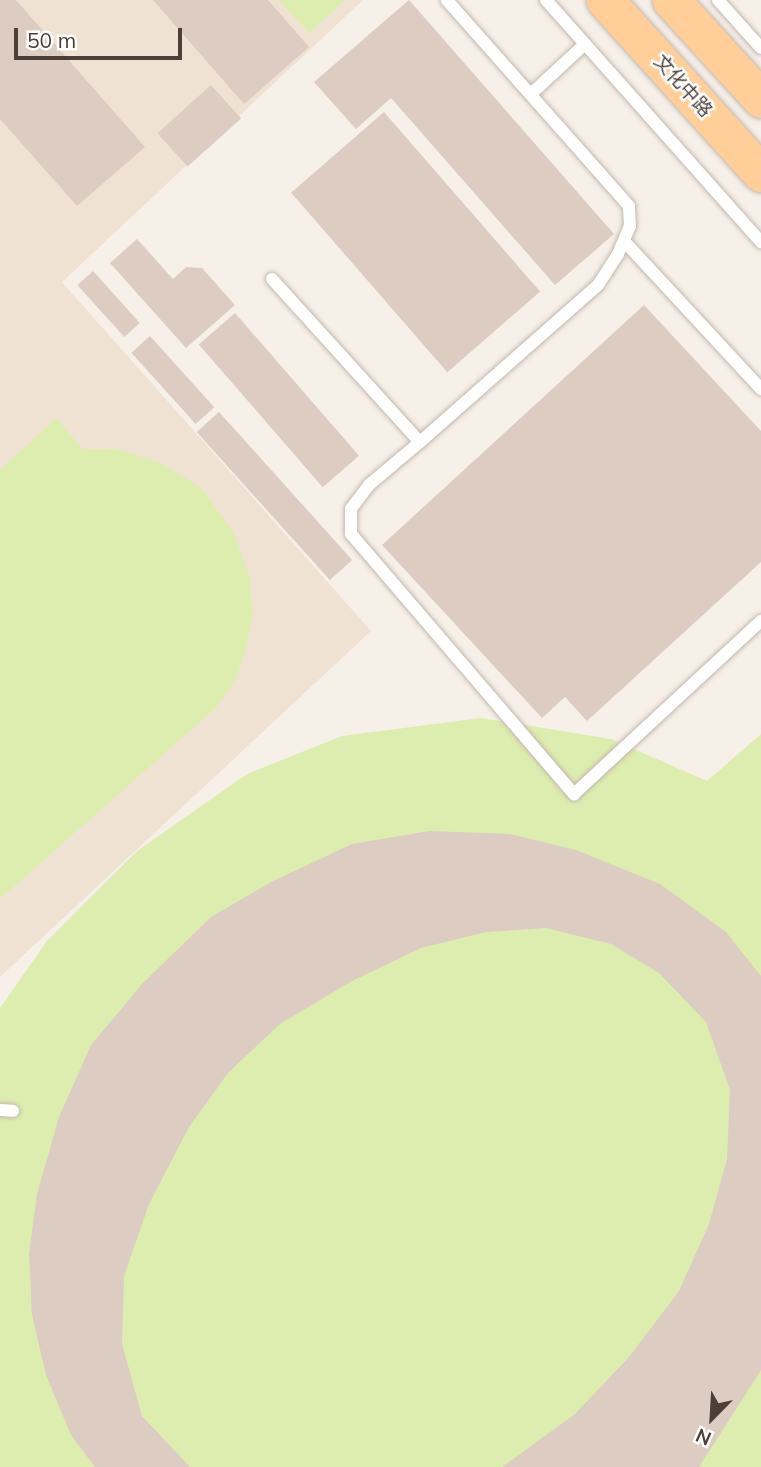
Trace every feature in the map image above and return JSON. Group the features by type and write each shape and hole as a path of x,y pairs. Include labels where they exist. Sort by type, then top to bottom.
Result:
{"main road":[{"name":"文化中路","path":"605,0 761,173"},
{"path":"671,0 761,99"}],"lane":[{"path":"447,0 532,93 629,206 629,226 624,242 598,285 369,485 351,509 351,534 574,794 761,621"},
{"path":"546,0 761,242"},
{"path":"718,0 761,48"},
{"path":"532,93 585,44"},
{"path":"624,242 761,389"},
{"path":"272,279 420,442"}],"shaded area":[{"path":"0,0 363,0 62,282 371,631 0,977"}],"green space":[{"path":"279,0 345,0 309,33"},
{"path":"56,418 83,449 118,449 163,464 201,488 233,531 249,575 253,613 246,650 235,680 216,708 0,899 0,470"},
{"path":"481,718 611,739 707,781 761,734 761,1467 0,1467 0,1008 47,941 137,851 247,774 342,736"}],"building":[{"path":"0,0 16,0 145,147 77,206 0,119"},
{"path":"153,0 268,0 309,47 244,104"},
{"path":"409,0 614,234 555,285 391,98 356,129 314,82"},
{"path":"211,85 241,118 188,167 157,133"},
{"path":"384,112 540,292 447,372 291,193"},
{"path":"137,239 173,279 186,267 202,268 235,305 186,348 110,263"},
{"path":"93,271 140,323 124,337 77,285"},
{"path":"644,305 761,431 761,562 587,721 565,697 542,718 382,545"},
{"path":"235,313 359,456 323,487 199,344"},
{"path":"150,336 214,407 196,424 131,353"},
{"path":"219,412 352,560 330,580 197,432"},
{"path":"429,831 510,834 576,850 660,884 726,932 761,976 761,1370 699,1467 502,1467 575,1414 629,1357 679,1291 709,1224 727,1159 730,1090 706,1022 659,973 611,944 546,928 486,932 421,948 352,981 280,1024 228,1073 189,1127 149,1204 124,1276 122,1344 142,1416 190,1467 95,1467 71,1435 46,1375 32,1315 29,1254 37,1194 59,1117 91,1045 144,982 211,917 271,882 352,844"}]}
